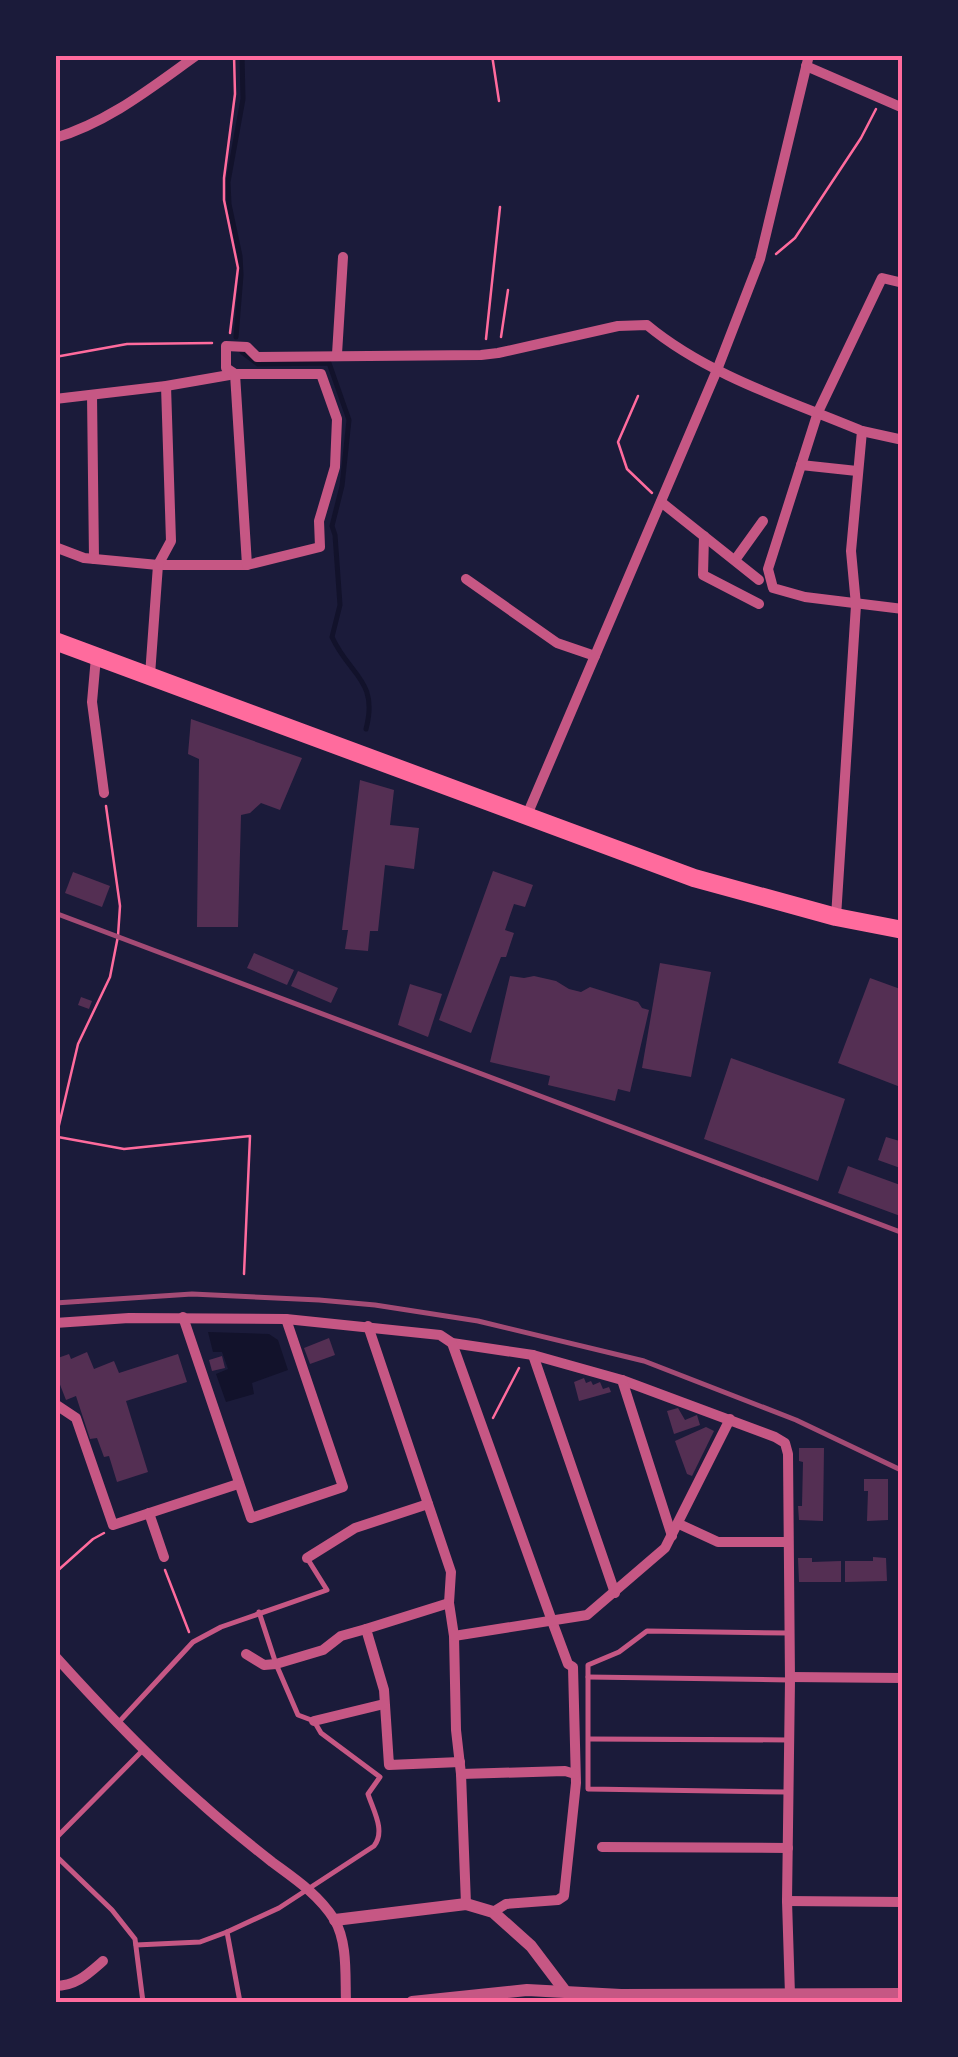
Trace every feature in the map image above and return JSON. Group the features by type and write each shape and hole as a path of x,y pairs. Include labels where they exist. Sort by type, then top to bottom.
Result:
{"highway":[{"path":"55,641 694,878 836,918 903,930"}],"street":[{"path":"55,138 120,109 198,55"},
{"path":"527,814 717,370 760,259 807,60 903,108"},
{"path":"337,354 343,256"},
{"path":"903,284 882,278 818,412 768,569 773,588 805,598 903,609"},
{"path":"236,374 226,368 226,346 247,347 257,356 482,355 618,326 647,325 670,345 717,370 862,430 903,440"},
{"path":"236,374 247,565"},
{"path":"55,399 236,374 320,374 337,419 334,467 319,521 320,547 247,565 158,565 84,558 55,548"},
{"path":"150,675 158,565 171,541 166,386"},
{"path":"92,394 94,559"},
{"path":"836,918 856,604 851,551 862,430"},
{"path":"802,465 857,472"},
{"path":"661,502 760,580"},
{"path":"735,560 762,521"},
{"path":"704,536 702,575 758,604"},
{"path":"466,578 556,643 595,656"},
{"path":"96,656 92,702 104,794"},
{"path":"182,1317 251,1518 343,1487 286,1318"},
{"path":"55,1323 182,1317 286,1318 440,1335 452,1343 534,1355 622,1380 776,1437 784,1444 788,1454 790,1678 786,1997"},
{"path":"368,1326 451,1572 449,1603 454,1636 466,1904"},
{"path":"452,1343 568,1664 573,1667 575,1774 564,1896 558,1900 506,1904 493,1912"},
{"path":"534,1355 614,1593"},
{"path":"622,1380 672,1537"},
{"path":"55,1404 76,1418 113,1525 238,1484"},
{"path":"454,1636 587,1615 665,1548 730,1419"},
{"path":"306,1558 354,1528 428,1504"},
{"path":"149,1513 164,1556"},
{"path":"679,1524 718,1542 788,1542"},
{"path":"246,1654 264,1666 276,1664 323,1650 341,1636 449,1603"},
{"path":"366,1629 384,1690 389,1764 575,1774"},
{"path":"55,1656 212,1813 309,1889 335,1920 344,1953 346,2002"},
{"path":"790,1678 903,1678"},
{"path":"314,1722 384,1704"},
{"path":"602,1847 788,1848"},
{"path":"787,1901 903,1902"},
{"path":"335,1920 466,1904 493,1912 531,1946 565,1990"},
{"path":"55,1986 77,1982 103,1961"},
{"path":"412,2002 527,1990 565,1990 622,1998 903,1994"}],"lane":[{"path":"118,1723 194,1642 221,1626 327,1590 306,1558"},
{"path":"136,1944 200,1942 226,1932 279,1908 378,1840 380,1832 368,1794 380,1777 321,1733 314,1722 298,1716 259,1612"},
{"path":"788,1633 647,1631 619,1652 588,1665 588,1790 789,1792"},
{"path":"588,1677 790,1678"},
{"path":"588,1738 788,1740"},
{"path":"55,1839 144,1749"},
{"path":"55,1855 112,1910 135,1940 143,2002"},
{"path":"226,1932 240,2002"}],"path":[{"path":"55,357 127,344 226,346 238,268 224,192 235,94 234,55"},
{"path":"492,55 499,101"},
{"path":"760,259 778,253 795,238 862,138 882,98"},
{"path":"482,355 500,208"},
{"path":"498,354 508,290"},
{"path":"638,396 618,442 627,469 661,502"},
{"path":"104,794 120,906 118,936 110,977 78,1044 56,1139 124,1149 250,1136 244,1274"},
{"path":"55,1208 55,1266"},
{"path":"488,1426 522,1362"},
{"path":"55,1572 113,1525"},
{"path":"164,1556 161,1560 194,1642"}],"shaded area":[{"path":"208,1332 269,1334 278,1340 288,1370 252,1383 254,1394 226,1402 216,1374 228,1369 222,1352 213,1352"}],"building":[{"path":"191,719 302,758 280,810 261,803 241,815 238,927 197,927 199,759 188,754"},
{"path":"360,780 394,790 390,825 419,828 414,869 385,865 378,931 370,931 368,951 345,949 348,930 342,930"},
{"path":"493,871 533,885 525,907 514,904 505,930 514,933 506,957 501,957 471,1033 439,1020"},
{"path":"73,872 110,886 102,907 65,893"},
{"path":"254,953 294,970 287,985 247,968"},
{"path":"660,963 711,972 691,1077 642,1068"},
{"path":"298,971 338,988 331,1003 291,986"},
{"path":"510,976 534,976 581,992 590,987 638,1002 649,1010 630,1092 618,1089 615,1101 548,1085 550,1076 490,1062"},
{"path":"870,978 903,990 903,1088 838,1063"},
{"path":"410,984 442,994 428,1037 398,1025"},
{"path":"81,997 92,1001 89,1009 78,1005"},
{"path":"731,1058 845,1099 818,1181 704,1139"},
{"path":"886,1137 903,1142 903,1169 878,1160"},
{"path":"848,1166 903,1186 903,1217 838,1193"},
{"path":"329,1338 335,1355 310,1364 304,1348"},
{"path":"87,1352 94,1369 114,1361 119,1373 178,1354 187,1382 126,1401 148,1472 117,1482 109,1456 104,1457 97,1438 90,1439 76,1396 66,1400 55,1377 55,1359 69,1354 71,1359"},
{"path":"222,1356 225,1368 212,1371 209,1360"},
{"path":"584,1378 593,1385 600,1382 603,1389 609,1387 611,1392 579,1401 574,1382"},
{"path":"678,1408 685,1420 697,1415 700,1425 674,1434 667,1411"},
{"path":"706,1427 714,1431 692,1476 687,1474 675,1441"},
{"path":"799,1448 824,1448 823,1521 799,1520 803,1462 799,1461"},
{"path":"864,1479 888,1479 888,1520 867,1521 868,1491 864,1491"},
{"path":"873,1557 886,1558 887,1581 845,1582 845,1561 873,1561"},
{"path":"798,1558 812,1558 812,1562 841,1561 841,1582 799,1582"}],"waterway":[{"path":"236,337 241,275 228,182 243,99 242,55"},
{"path":"242,352 258,364 329,363 349,420 342,486 332,526 340,605 332,637 365,688 369,699 366,729"}],"railway":[{"path":"55,913 903,1233"},
{"path":"55,1303 192,1294 375,1305 478,1321 644,1361 796,1420 903,1471"}]}
